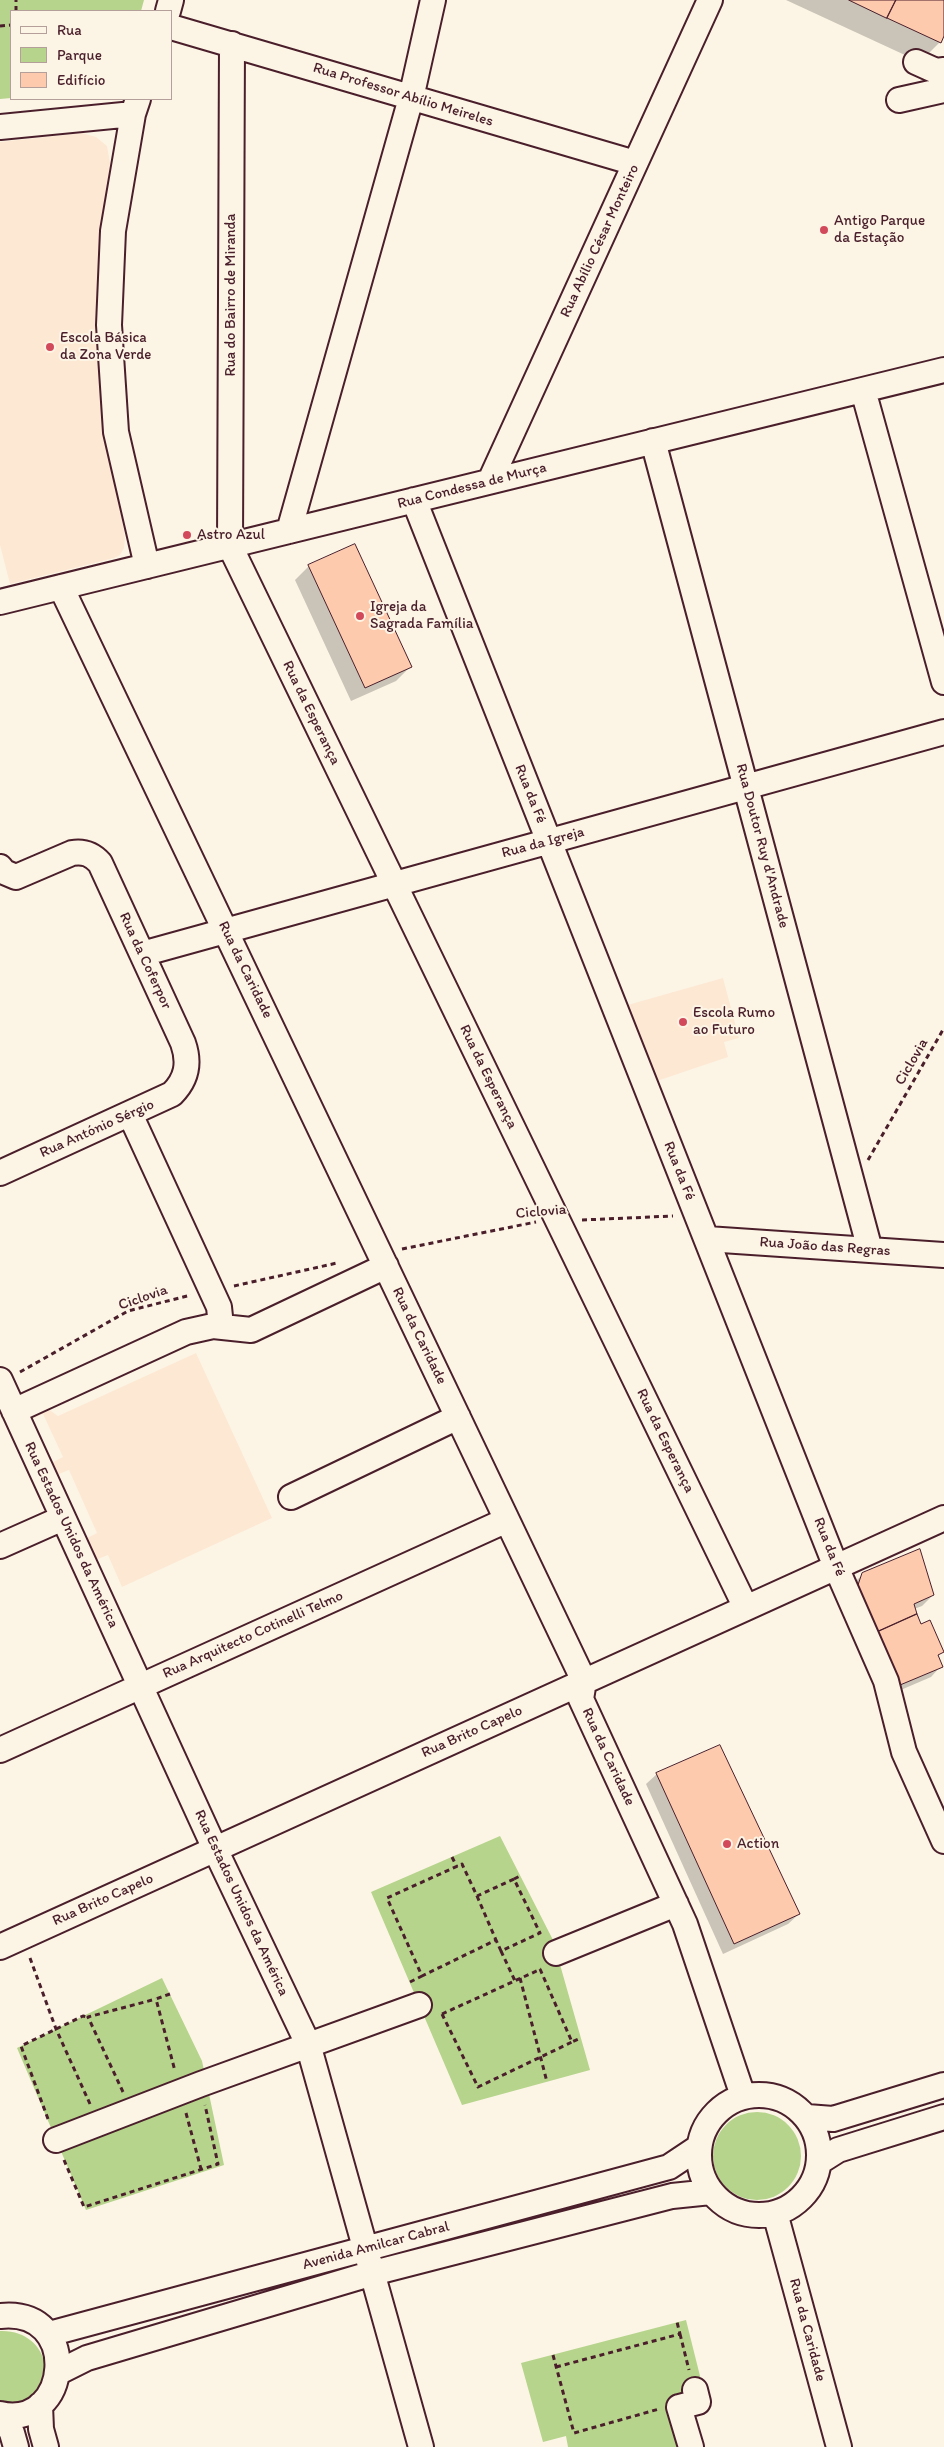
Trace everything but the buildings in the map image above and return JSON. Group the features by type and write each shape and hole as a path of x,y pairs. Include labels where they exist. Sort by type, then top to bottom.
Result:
{"street":[{"path":"289,530 411,98 433,0"},
{"name":"Rua Abílio César Monteiro","path":"490,481 710,0"},
{"name":"Rua Professor Abílio Meireles","path":"172,27 636,163"},
{"name":"Rua do Bairro de Miranda","path":"230,546 232,44"},
{"path":"916,62 936,71 944,70"},
{"path":"899,100 944,90"},
{"path":"0,127 135,106 113,231 109,325 116,432 146,566"},
{"name":"Rua Condessa de Murça","path":"0,602 944,370"},
{"path":"864,390 944,682"},
{"name":"Rua Doutor Ruy d'Andrade","path":"653,441 870,1250"},
{"name":"Rua da Fé","path":"414,500 836,1567 886,1681 904,1752 944,1841"},
{"name":"Rua da Esperança","path":"230,546 746,1608"},
{"name":"Rua da Caridade","path":"61,587 584,1681 581,1699 686,1924 743,2096"},
{"name":"Rua da Igreja","path":"142,954 944,732"},
{"name":"Rua da Coferpor","path":"0,866 4,872 16,877 72,853 88,853 100,864 183,1043 187,1059 185,1076"},
{"name":"Rua António Sérgio","path":"0,1173 172,1094 185,1076"},
{"path":"130,1114 219,1307 221,1326"},
{"name":"Rua João das Regras","path":"703,1230 870,1250 944,1255"},
{"path":"14,1411 186,1332 221,1326 242,1330 256,1328 383,1260"},
{"name":"Rua Estados Unidos da América","path":"1,1382 215,1849 308,2044 421,2447"},
{"path":"291,1497 458,1417"},
{"path":"0,1546 63,1518"},
{"name":"Rua Brito Capelo","path":"0,1947 944,1518"},
{"name":"Rua Arquitecto Cotinelli Telmo","path":"0,1750 507,1520"},
{"path":"548,1961 676,1904"},
{"path":"56,2140 308,2044 427,2011"},
{"path":"807,2117 833,2119 944,2085"},
{"path":"760,2094 778,2097 794,2105 807,2117 815,2131 819,2146 819,2162 814,2179 805,2194 791,2206 775,2213 757,2215 740,2212 724,2204 711,2192 703,2178 699,2163 699,2147 703,2130 713,2115 726,2103 743,2096 760,2094"},
{"path":"819,2162 838,2150 944,2117"},
{"name":"Avenida Amilcar Cabral","path":"49,2334 669,2167 699,2147"},
{"name":"Avenida Amilcar Cabral","path":"59,2372 88,2358 373,2273 672,2196 711,2192"},
{"name":"Rua da Caridade","path":"775,2213 839,2447"},
{"path":"0,2316 25,2317 38,2324 49,2334 58,2358 59,2372 49,2396 40,2405 16,2415 1,2415"},
{"path":"691,2447 680,2407 698,2402 695,2390"},
{"path":"40,2405 41,2429 46,2447"},
{"path":"1,2415 12,2433 16,2447"}],"path":[{"name":"Ciclovia","path":"850,1177 870,1159 944,1028"},
{"name":"Ciclovia","path":"383,1260 499,1228 532,1222 687,1215 703,1230"},
{"name":"Ciclovia","path":"1,1382 128,1311 343,1262"},
{"path":"452,1857 457,1867"},
{"path":"422,1976 387,1898 462,1864 515,1981"},
{"path":"477,1896 520,1876"},
{"path":"501,1951 540,1932 514,1879"},
{"path":"22,1936 56,2029 98,2123"},
{"path":"410,1982 496,1940"},
{"path":"427,2011 442,2014 515,1981 548,1961 572,2042"},
{"path":"520,1978 547,2082"},
{"path":"156,1999 218,2164 84,2207 56,2140 21,2046 83,2016 88,2017 170,1994"},
{"path":"442,2014 478,2087 581,2038"},
{"path":"88,2017 132,2111"},
{"path":"191,2088 201,2169"},
{"path":"677,2322 695,2390"},
{"path":"556,2368 680,2334"},
{"path":"553,2355 574,2433 666,2407"}],"shaded area":[{"name":"Escola Básica da Zona Verde","path":"82,133 96,137 107,146 110,163 101,272 99,327 101,397 125,538 124,548 120,555 114,558 10,584 0,545 0,142"},
{"name":"Escola Rumo ao Futuro","path":"723,978 739,1038 724,1042 728,1057 654,1082 624,1006"},
{"path":"196,1353 272,1518 122,1587 108,1555 93,1561 83,1540 97,1533 69,1470 54,1476 49,1464 63,1457 43,1414 29,1420 28,1416 44,1406 58,1416"}],"green space":[{"path":"0,0 144,0 141,10 10,10 10,98 0,99"},
{"path":"500,1836 553,1940 590,2070 462,2105 371,1892"},
{"path":"162,1978 202,2061 224,2165 86,2210 17,2048"},
{"path":"757,2112 774,2115 788,2125 798,2139 801,2156 798,2173 788,2187 774,2197 757,2200 740,2197 726,2187 716,2173 713,2156 716,2139 726,2125 740,2115"},
{"path":"686,2320 703,2388 685,2401 667,2407 678,2447 568,2447 566,2436 543,2442 521,2363"},
{"path":"0,2331 17,2333 30,2340 39,2350 44,2362 45,2375 42,2388 33,2398 18,2406 0,2406"}],"place":[{"name":"Antigo Parque da Estação","path":"824,230"},
{"name":"Escola Básica da Zona Verde","path":"50,347"},
{"name":"Astro Azul","path":"187,535"},
{"name":"Igreja da Sagrada Família","path":"360,616"},
{"name":"Escola Rumo ao Futuro","path":"683,1022"},
{"name":"Action","path":"727,1844"}]}
